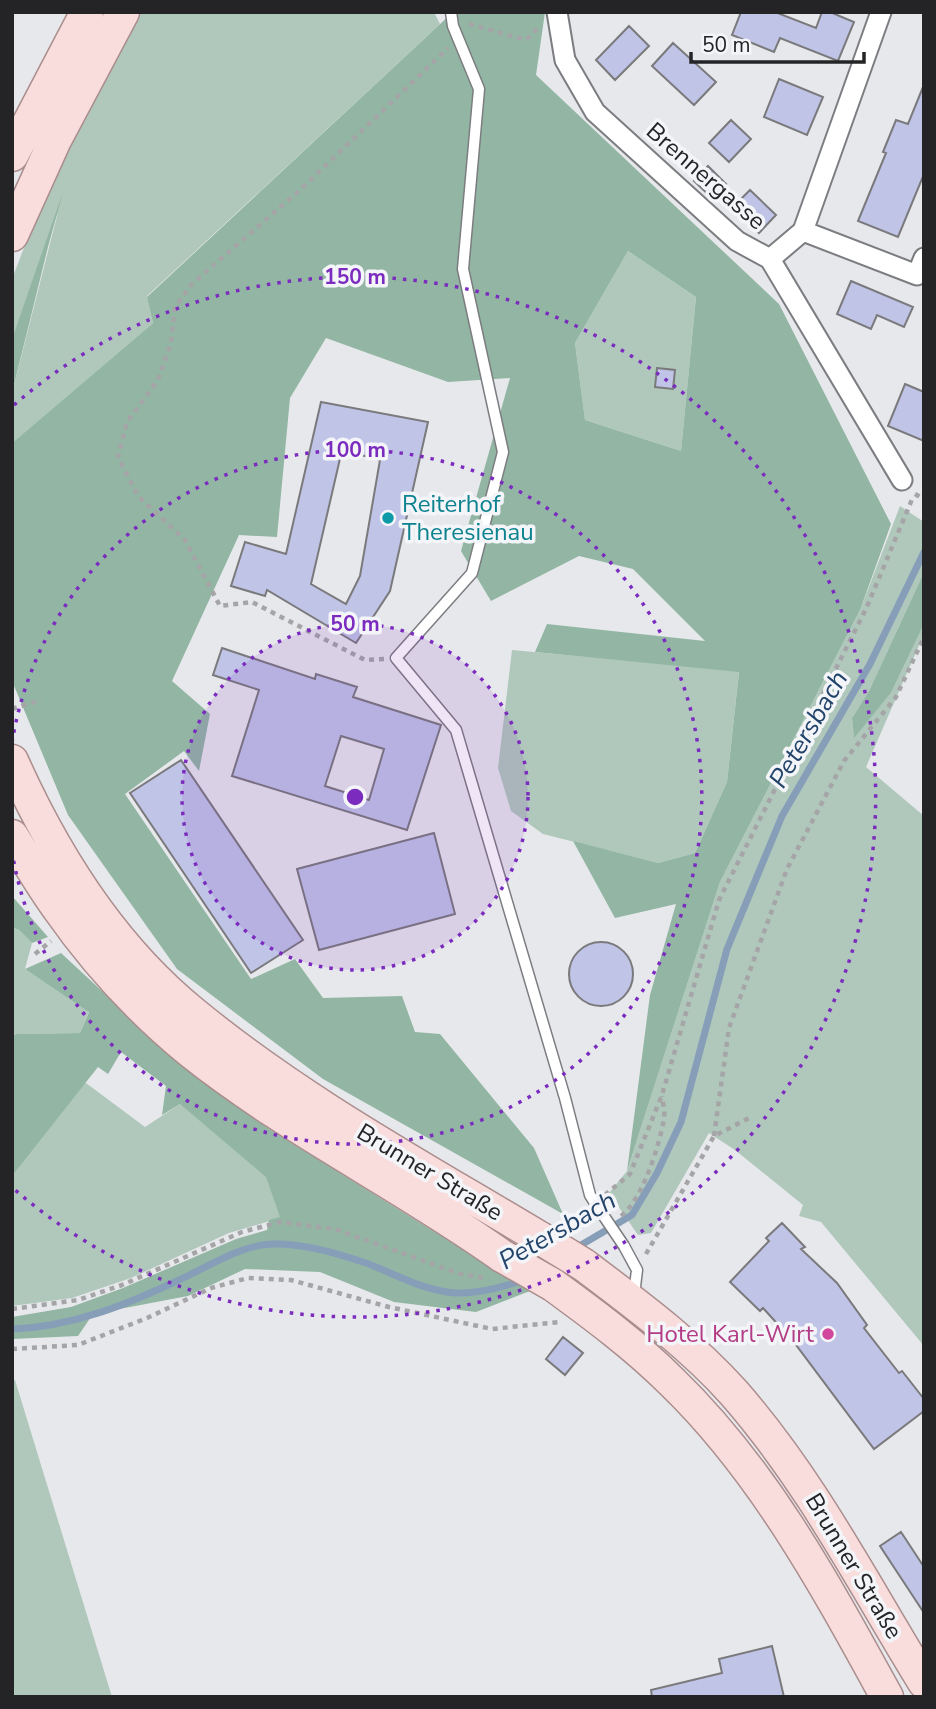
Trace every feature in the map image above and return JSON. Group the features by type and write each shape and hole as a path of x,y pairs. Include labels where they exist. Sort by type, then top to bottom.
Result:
{"main road":[{"path":"12,155 87,12"},
{"path":"12,235 55,141 123,12"},
{"name":"Brunner Straße","path":"12,761 33,808 103,917 144,965 192,1013 314,1102 584,1265 691,1350 733,1393 847,1541 924,1682"},
{"name":"Brunner Straße","path":"12,836 57,908 106,970 190,1050 302,1131 456,1223 502,1256 553,1285 599,1318 673,1382 760,1486 817,1573 887,1697"}],"street":[{"name":"Brennergasse","path":"557,12 565,60 595,112 737,240 770,259 909,487"},
{"path":"770,259 803,231 881,12"},
{"path":"803,231 917,275 924,258"}],"lane":[{"path":"452,16 479,89 463,269 503,452 472,573 396,658 456,730 565,1098 590,1195 637,1270 634,1303"}],"path":[{"path":"452,16 526,40"},
{"path":"396,658 365,660 252,602 220,606 185,540 138,496 118,457 127,422 158,380 171,343 174,306 192,284 302,189 458,38"},
{"path":"595,1203 630,1174 662,1095 719,900 866,609 909,487 924,499"},
{"path":"637,1270 714,1136 729,1028 787,869 844,761 896,697 924,637"},
{"path":"12,709 41,699"},
{"path":"627,1211 645,1182 665,1116 662,1095"},
{"path":"714,1136 751,1116"},
{"path":"12,1309 78,1300 121,1285 242,1232 280,1222 335,1229 460,1274 479,1278"},
{"path":"12,1349 78,1345 147,1318 211,1288 248,1278 291,1280 388,1307 492,1329 599,1318"}],"green space":[{"path":"140,12 434,12 440,24 147,296 153,323 12,443 12,393 58,212 12,339 12,279 53,172"},
{"path":"453,12 545,12 536,75 779,304 891,524 860,610 720,882 627,1171 650,995 676,904 615,918 573,841 658,863 695,853 727,782 739,672 535,652 547,624 705,641 633,569 579,556 491,601 461,551 510,378 448,382 326,338 290,398 277,537 239,535 172,681 210,714 199,771 184,751 125,794 251,979 295,959 323,998 402,996 415,1032 440,1034 534,1148 563,1214 323,1079 177,969 68,815 12,681 12,443 153,323 147,297","holes":["628,251 696,297 681,451 585,420 575,343"]},
{"path":"63,192 48,247 12,393 12,339"},
{"path":"628,251 696,297 681,451 585,420 575,343"},
{"path":"900,506 924,522 924,572 869,691 852,718 854,737 891,693 924,624 924,634 866,767 924,816 924,1346 821,1222 799,1216 803,1205 735,1150 709,1133 651,1233 638,1235 609,1193 627,1171 720,882 860,610"},
{"path":"924,572 924,624 891,693 854,738 852,718 869,691"},
{"path":"512,650 739,671 727,782 695,853 658,863 543,834 511,811 498,768"},
{"path":"12,896 48,937 32,943 12,927"},
{"path":"12,927 32,943 25,969 89,1011 80,1033 12,1036"},
{"path":"61,953 186,1069 269,1129 530,1291 476,1312 394,1302 320,1272 245,1269 188,1296 93,1314 78,1336 12,1339 12,1317 71,1307 123,1288 236,1239 267,1230 269,1220 280,1217 266,1177 180,1104 162,1115 166,1086 121,1052 108,1074 98,1067 12,1176 12,1036 80,1033 89,1012 25,969"},
{"path":"86,1083 145,1127 180,1104 342,1190 280,1218 229,1233 131,1278 72,1298 12,1306 12,1132"},
{"path":"12,1380 15,1380 112,1697 12,1697"}],"building":[{"path":"741,12 775,12 816,28 822,12 830,12 854,22 838,61 780,38 774,52 732,35"},
{"path":"629,26 649,46 615,80 596,60"},
{"path":"673,43 716,82 694,105 652,66"},
{"path":"779,79 823,97 807,135 764,117"},
{"path":"923,87 924,174 898,237 858,221 886,153 883,152 896,120 908,124"},
{"path":"731,120 751,139 729,162 709,143"},
{"path":"708,166 726,184 712,198 694,181"},
{"path":"750,190 776,215 759,233 733,207"},
{"path":"851,281 913,307 904,327 877,315 871,329 837,314"},
{"path":"657,368 675,370 673,389 655,387"},
{"path":"905,384 924,392 924,441 888,426"},
{"name":"Reiterhof Theresienau","path":"321,402 428,422 390,591 356,643 267,590 265,596 231,586 245,542 286,554","holes":["342,450 380,460 360,576 346,604 311,584"]},
{"path":"222,648 315,679 316,674 357,687 353,697 441,725 407,830 232,776 259,690 213,675","holes":["341,736 384,749 369,800 325,786"]},
{"path":"181,760 303,940 251,973 130,793"},
{"path":"434,833 455,914 319,950 297,869"},
{"path":"601,942 619,948 627,956 633,974 627,992 619,1000 601,1006 583,1000 575,992 569,974 575,956 583,948"},
{"name":"Hotel Karl-Wirt","path":"782,1223 805,1247 801,1249 837,1283 867,1325 864,1328 899,1373 902,1371 924,1399 924,1411 874,1449 793,1341 763,1308 760,1311 730,1282 769,1241 766,1238"},
{"path":"563,1337 583,1353 565,1375 546,1359"},
{"path":"901,1532 924,1567 924,1613 880,1546"},
{"path":"772,1646 784,1697 652,1697 651,1690 722,1673 719,1659"}],"waterway":[{"name":"Petersbach","path":"576,1248 632,1215 657,1173 681,1122 727,949 782,816 870,664 924,552"},
{"name":"Petersbach","path":"12,1329 56,1324 98,1313 159,1289 236,1252 261,1245 296,1245 333,1253 444,1292 482,1291 524,1280"}],"place":[{"name":"Reiterhof Theresienau","path":"388,518"},
{"name":"Hotel Karl-Wirt","path":"828,1334"}]}
